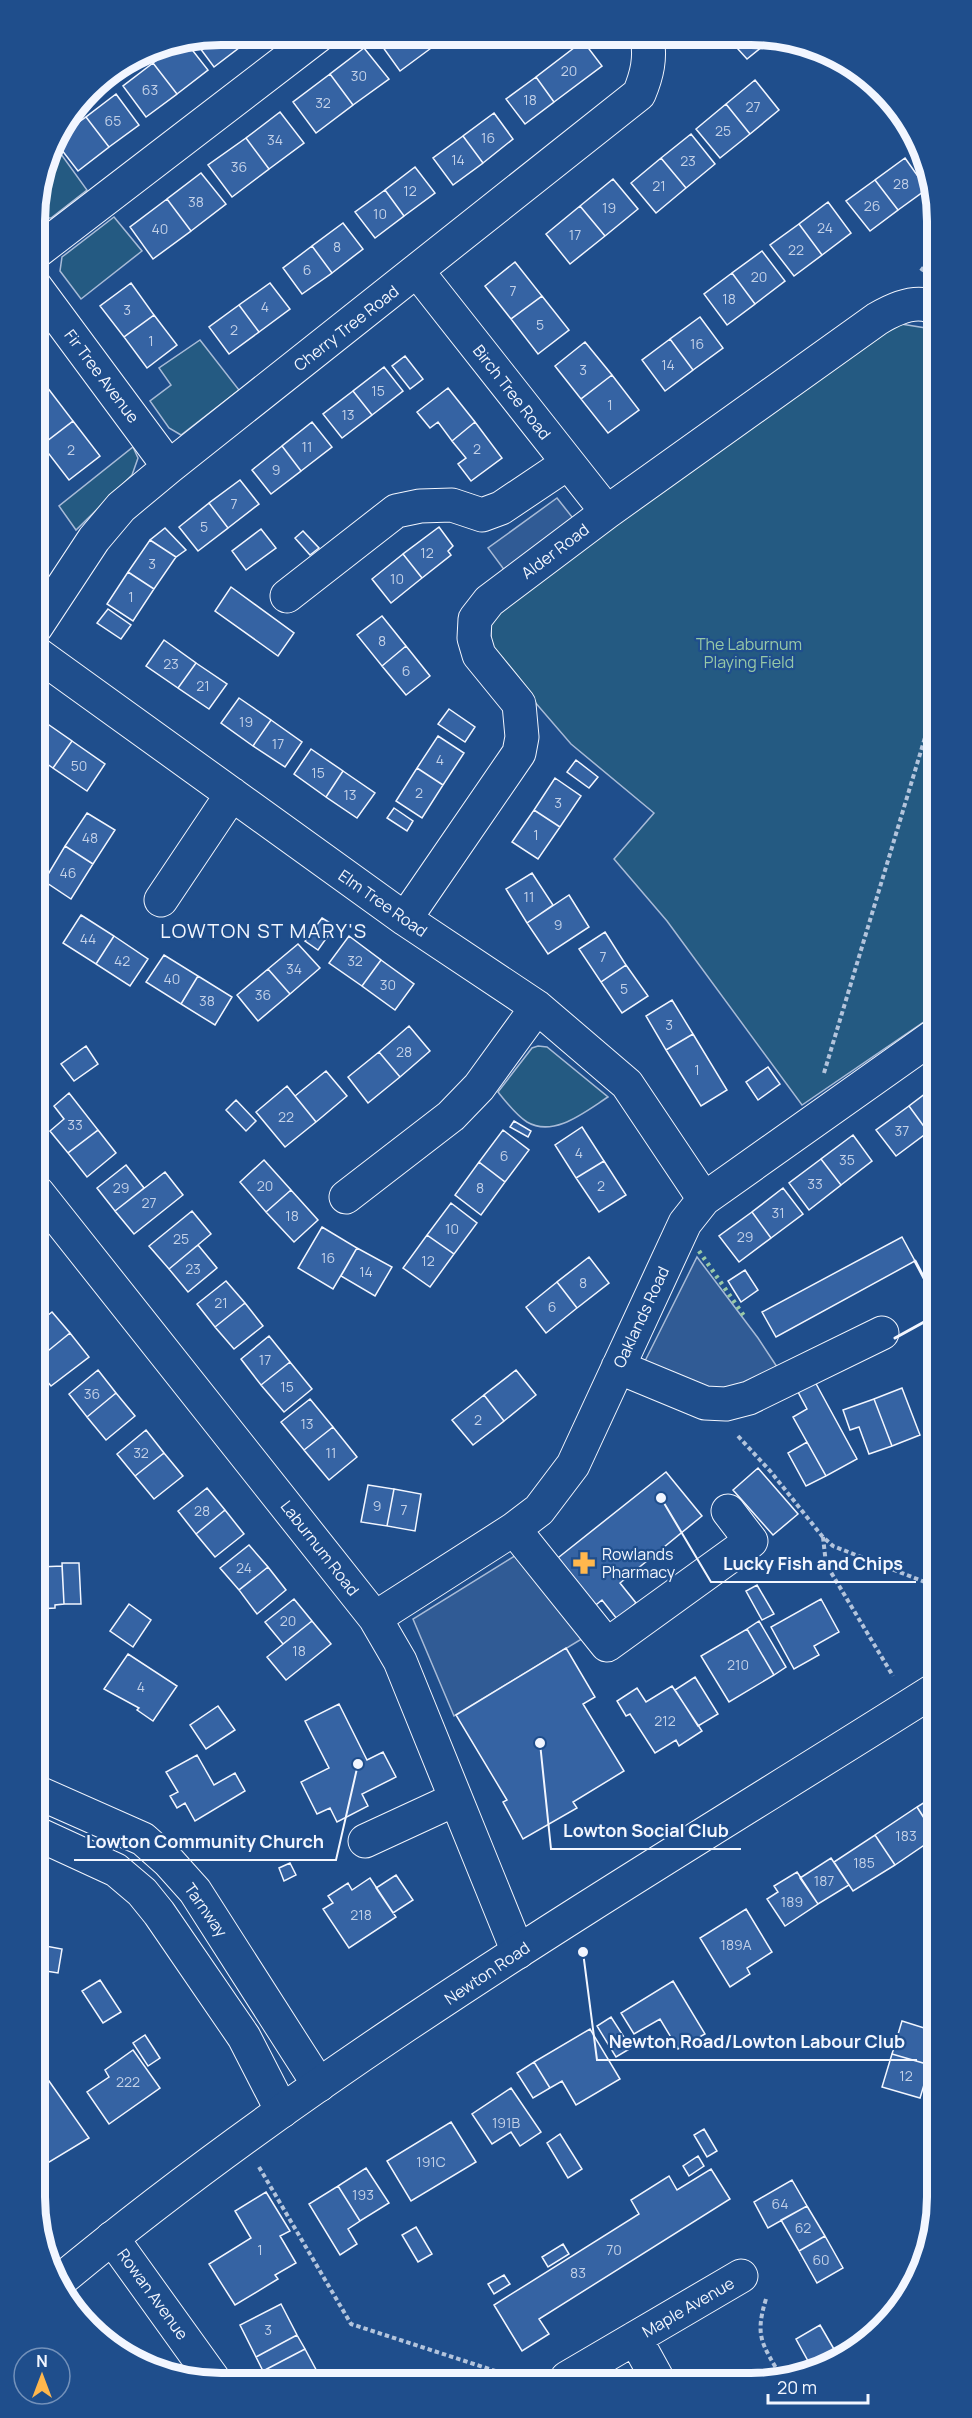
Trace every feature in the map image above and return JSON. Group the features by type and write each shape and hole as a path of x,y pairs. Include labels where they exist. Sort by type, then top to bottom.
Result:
{"street":[{"path":"45,246 306,45"},
{"name":"Cherry Tree Road","path":"45,613 94,539 121,507 639,94 648,73 649,45"},
{"name":"Birch Tree Road","path":"417,271 607,512"},
{"name":"Fir Tree Avenue","path":"45,300 169,467"},
{"name":"Alder Road","path":"405,919 519,753 522,736 519,704 479,655 474,638 475,619 489,601 607,512 877,319 895,309 927,305"},
{"path":"287,596 396,511 420,506 452,505 482,514 501,508 568,463"},
{"name":"Elm Tree Road","path":"45,659 405,919 537,1007 627,1084 704,1199"},
{"path":"161,900 232,794"},
{"path":"346,1197 451,1116 479,1087 537,1007"},
{"name":"Oaklands Road","path":"375,1618 514,1529 539,1510 573,1465 685,1223 704,1199 927,1041"},
{"name":"Laburnum Road","path":"45,1202 375,1618 400,1661 518,1952"},
{"path":"618,1367 705,1403 726,1404 749,1398 882,1333"},
{"path":"514,1529 608,1645 751,1541 728,1512"},
{"name":"Newton Road","path":"64,2277 112,2238 319,2085 518,1952 923,1697"},
{"name":"Tarnway","path":"45,1796 142,1839 169,1862 195,1891 319,2085"},
{"path":"365,1841 456,1799"},
{"path":"45,1837 116,1869 141,1892 159,1913 244,2037 282,2111"},
{"name":"Rowan Avenue","path":"112,2238 209,2373"},
{"name":"Maple Avenue","path":"576,2373 741,2276"},
{"name":"Maple Avenue","path":"635,2338 654,2373"}],"path":[{"path":"808,1125 927,731"},
{"path":"726,1404 733,1428 746,1447 771,1472 822,1536 833,1546 927,1583"},
{"path":"822,1536 826,1564 923,1697"},
{"path":"243,2140 351,2324 499,2373"},
{"path":"741,2276 754,2276 763,2285 766,2299 759,2321 760,2340 777,2370"}],"green space":[{"path":"59,152 87,190 51,218 45,218 45,210 51,176"},
{"path":"114,217 142,251 81,299 60,271 62,257"},
{"name":"The Laburnum Playing Field","path":"901,324 927,328 927,1020 802,1105 667,921 614,859 654,813 571,744 502,664 491,646 491,623 500,607 869,336"},
{"path":"200,340 239,390 181,435 169,428 150,401 171,385 159,368"},
{"path":"133,447 138,458 132,475 76,530 59,506"},
{"path":"547,1047 608,1097 559,1125 537,1126 527,1122 498,1092 532,1048"}],"shaded area":[{"path":"557,498 576,522 508,575 488,548"},
{"path":"697,1257 758,1338 781,1373 724,1395 644,1363"},
{"path":"521,1552 585,1637 454,1716 413,1619"}],"building":[{"path":"243,45 214,67 199,46"},
{"path":"381,45 435,45 400,71"},
{"path":"578,45 586,45 602,66 554,102 536,77"},
{"path":"734,45 764,45 747,59"},
{"path":"190,48 208,70 177,94 153,63 166,54"},
{"path":"364,48 389,79 353,105 330,74"},
{"path":"153,63 177,94 146,117 123,86"},
{"path":"330,74 353,105 316,133 293,102"},
{"path":"536,77 554,102 525,124 506,99"},
{"path":"755,80 779,110 750,134 726,104"},
{"path":"116,94 139,125 109,147 86,117"},
{"path":"726,104 750,134 720,158 696,129"},
{"path":"280,112 304,143 269,169 246,138"},
{"path":"494,113 513,139 483,163 463,136"},
{"path":"86,117 109,147 78,171 61,149 73,126"},
{"path":"691,134 715,164 686,188 661,158"},
{"path":"463,136 483,163 453,185 433,158"},
{"path":"246,138 269,169 232,197 208,165"},
{"path":"661,158 686,188 656,213 631,183"},
{"path":"905,158 922,182 924,191 898,210 875,180"},
{"path":"415,167 435,193 404,216 385,190"},
{"path":"201,173 226,204 191,231 167,199"},
{"path":"613,179 638,209 605,236 580,206"},
{"path":"875,180 898,210 870,231 846,201"},
{"path":"385,190 404,216 375,238 355,212"},
{"path":"167,199 191,231 153,259 130,227"},
{"path":"828,202 851,233 822,255 799,224"},
{"path":"580,206 605,236 570,264 546,234"},
{"path":"343,223 363,249 332,273 312,246"},
{"path":"799,224 822,255 794,276 770,245"},
{"path":"312,246 332,273 302,294 283,268"},
{"path":"762,251 785,281 755,304 732,273"},
{"path":"515,262 542,296 511,319 485,286"},
{"path":"732,273 755,304 727,325 704,294"},
{"path":"131,283 154,315 124,337 100,306"},
{"path":"270,283 290,309 259,332 239,305"},
{"path":"542,296 569,330 538,354 511,319"},
{"path":"239,305 259,332 229,354 209,327"},
{"path":"154,315 177,345 147,368 124,337"},
{"path":"700,317 723,348 693,370 670,339"},
{"path":"670,339 693,370 665,391 642,360"},
{"path":"585,342 612,375 581,399 555,366"},
{"path":"405,356 423,379 410,389 392,366"},
{"path":"384,367 403,391 372,415 353,391"},
{"path":"612,375 639,410 608,433 581,399"},
{"path":"47,387 73,421 45,443 45,388"},
{"path":"448,388 475,422 452,441 438,422 430,428 417,412"},
{"path":"353,391 372,415 342,438 323,414"},
{"path":"73,421 100,456 69,480 45,449 45,443"},
{"path":"312,422 332,447 301,471 282,446"},
{"path":"475,422 502,458 471,481 458,464 466,458 452,441"},
{"path":"282,446 301,471 271,494 252,470"},
{"path":"240,480 259,504 228,528 209,503"},
{"path":"209,503 228,528 198,551 179,527"},
{"path":"439,527 453,546 448,551 451,555 422,578 403,554"},
{"path":"165,528 186,550 176,557 150,540"},
{"path":"261,529 276,548 246,570 232,551"},
{"path":"303,531 319,548 310,555 295,538"},
{"path":"150,540 176,557 154,589 128,572"},
{"path":"403,554 422,578 391,603 372,579"},
{"path":"128,572 154,589 133,621 107,604"},
{"path":"231,587 294,633 278,656 215,611"},
{"path":"108,609 131,625 121,639 97,623"},
{"path":"382,616 406,646 382,666 357,635"},
{"path":"164,640 196,663 178,688 146,666"},
{"path":"406,646 430,676 406,695 382,666"},
{"path":"196,663 227,684 209,709 178,688"},
{"path":"239,698 271,720 253,746 221,723"},
{"path":"449,709 475,727 465,742 438,724"},
{"path":"271,720 302,742 285,767 253,746"},
{"path":"45,722 72,741 53,768 45,762"},
{"path":"438,736 464,753 443,785 417,768"},
{"path":"72,741 105,764 87,791 53,768"},
{"path":"311,749 343,771 326,797 294,774"},
{"path":"576,760 598,777 589,788 567,772"},
{"path":"417,768 443,785 422,818 396,801"},
{"path":"343,771 375,793 357,818 326,797"},
{"path":"555,778 581,796 560,827 534,810"},
{"path":"394,808 413,821 407,831 387,818"},
{"path":"534,810 560,827 538,859 512,842"},
{"path":"87,813 115,830 93,864 65,846"},
{"path":"65,846 93,864 71,899 45,882"},
{"path":"532,873 553,905 527,923 506,889"},
{"path":"569,895 589,927 548,954 527,923"},
{"path":"81,915 114,936 96,964 63,943"},
{"path":"322,918 335,926 318,950 305,941"},
{"path":"605,932 626,965 601,982 579,949"},
{"path":"114,936 148,959 130,986 96,964"},
{"path":"349,936 381,960 362,986 329,963"},
{"path":"298,944 320,968 290,994 268,969"},
{"path":"164,955 198,976 181,1004 146,982"},
{"path":"381,960 414,984 395,1010 362,986"},
{"path":"626,965 648,996 622,1013 601,982"},
{"path":"268,969 290,994 258,1021 237,995"},
{"path":"198,976 232,997 215,1025 181,1004"},
{"path":"672,1000 693,1034 666,1050 646,1016"},
{"path":"409,1026 430,1051 400,1077 379,1052"},
{"path":"693,1034 727,1090 701,1106 666,1050"},
{"path":"86,1046 98,1064 74,1081 61,1064"},
{"path":"379,1052 400,1077 368,1103 348,1077"},
{"path":"768,1067 780,1084 758,1100 746,1082"},
{"path":"326,1071 347,1096 316,1122 295,1096"},
{"path":"287,1086 316,1122 285,1147 256,1112"},
{"path":"927,1092 927,1131 909,1106"},
{"path":"69,1093 98,1130 68,1153 50,1131 64,1119 54,1106"},
{"path":"236,1100 256,1121 246,1131 226,1110"},
{"path":"909,1106 927,1133 896,1156 876,1130"},
{"path":"514,1121 531,1131 528,1137 510,1127"},
{"path":"582,1127 604,1161 576,1178 555,1145"},
{"path":"98,1130 116,1153 87,1177 68,1153"},
{"path":"503,1130 529,1150 505,1182 479,1162"},
{"path":"853,1135 872,1161 841,1185 821,1159"},
{"path":"821,1159 841,1185 809,1210 789,1183"},
{"path":"264,1160 291,1190 266,1212 240,1182"},
{"path":"604,1161 626,1195 599,1212 576,1178"},
{"path":"479,1162 505,1182 481,1215 455,1195"},
{"path":"126,1165 144,1188 115,1211 97,1188"},
{"path":"165,1172 183,1195 134,1234 115,1211"},
{"path":"783,1188 803,1214 771,1238 752,1212"},
{"path":"291,1190 318,1220 294,1242 266,1212"},
{"path":"451,1203 477,1223 454,1254 427,1235"},
{"path":"192,1211 211,1234 169,1269 149,1246"},
{"path":"752,1212 771,1238 739,1262 719,1236"},
{"path":"322,1227 357,1248 333,1289 298,1268"},
{"path":"427,1235 454,1254 430,1287 403,1268"},
{"path":"902,1237 915,1261 776,1337 762,1312"},
{"path":"198,1245 217,1268 188,1292 169,1269"},
{"path":"357,1248 392,1267 375,1296 341,1276"},
{"path":"589,1257 609,1283 577,1308 557,1282"},
{"path":"745,1270 758,1290 741,1302 728,1281"},
{"path":"226,1281 245,1303 215,1327 197,1304"},
{"path":"557,1282 577,1308 546,1333 526,1307"},
{"path":"245,1303 263,1326 234,1349 215,1327"},
{"path":"52,1312 70,1333 45,1353 45,1318"},
{"path":"70,1333 89,1357 51,1386 45,1379 45,1353"},
{"path":"269,1336 290,1362 261,1385 241,1359"},
{"path":"290,1362 312,1389 284,1412 261,1385"},
{"path":"98,1370 116,1393 87,1417 69,1394"},
{"path":"516,1370 536,1395 504,1421 484,1395"},
{"path":"814,1380 857,1459 826,1476 793,1417 807,1409 797,1390"},
{"path":"902,1388 920,1435 892,1446 874,1399"},
{"path":"116,1393 135,1416 106,1440 87,1417"},
{"path":"484,1395 504,1421 473,1445 452,1420"},
{"path":"310,1399 333,1427 304,1450 281,1422"},
{"path":"874,1399 892,1446 869,1454 859,1427 850,1430 843,1410"},
{"path":"333,1427 357,1457 329,1480 304,1450"},
{"path":"146,1430 164,1453 135,1476 117,1454"},
{"path":"807,1442 826,1476 806,1486 788,1453"},
{"path":"164,1453 183,1476 154,1499 135,1476"},
{"path":"758,1468 798,1514 773,1535 733,1490"},
{"path":"666,1472 702,1516 620,1583 636,1603 617,1619 602,1600 592,1608 554,1561"},
{"path":"368,1485 394,1489 387,1526 361,1522"},
{"path":"207,1488 225,1510 196,1534 178,1511"},
{"path":"394,1489 421,1494 415,1531 387,1526"},
{"path":"225,1510 244,1534 215,1557 196,1534"},
{"path":"249,1545 268,1567 239,1590 220,1568"},
{"path":"62,1563 79,1563 81,1604 64,1604"},
{"path":"62,1566 64,1604 55,1605 55,1608 45,1609 45,1567"},
{"path":"268,1567 286,1590 257,1614 239,1590"},
{"path":"757,1585 774,1614 762,1620 746,1591"},
{"path":"294,1599 312,1621 283,1644 265,1622"},
{"path":"821,1599 839,1632 814,1646 819,1655 794,1669 771,1627"},
{"path":"129,1604 151,1620 133,1647 110,1631"},
{"path":"312,1621 331,1644 286,1680 267,1657"},
{"path":"759,1621 786,1667 774,1675 747,1629"},
{"path":"747,1629 774,1675 729,1702 701,1656"},
{"path":"566,1648 595,1697 583,1704 624,1771 573,1802 577,1808 523,1839 503,1802 507,1800 456,1715"},
{"path":"128,1654 177,1686 153,1721 137,1710 139,1708 104,1689"},
{"path":"695,1677 718,1714 698,1726 675,1690"},
{"path":"672,1686 702,1731 679,1746 676,1740 655,1753 630,1714 626,1716 617,1701 637,1688 646,1702"},
{"path":"339,1704 367,1760 383,1752 396,1777 362,1794 368,1806 337,1822 330,1808 317,1814 301,1782 329,1768 305,1721"},
{"path":"218,1706 235,1730 206,1749 190,1725"},
{"path":"197,1755 214,1785 235,1773 245,1791 195,1821 185,1803 177,1808 170,1796 178,1792 166,1772"},
{"path":"927,1801 927,1822 917,1807"},
{"path":"917,1807 927,1823 927,1843 895,1865 875,1835"},
{"path":"875,1835 895,1865 853,1891 834,1862"},
{"path":"831,1858 849,1885 818,1904 800,1878"},
{"path":"290,1863 296,1875 284,1881 279,1868"},
{"path":"797,1872 818,1904 785,1926 767,1899 778,1892 774,1886"},
{"path":"396,1875 413,1900 393,1913 376,1888"},
{"path":"370,1878 396,1917 349,1948 323,1909 333,1903 328,1896 348,1883 352,1890"},
{"path":"746,1909 772,1952 747,1968 750,1974 730,1987 700,1938"},
{"path":"45,1946 62,1949 58,1973 45,1971"},
{"path":"100,1980 121,2012 103,2023 82,1991"},
{"path":"673,1981 705,2034 678,2049 660,2019 634,2034 621,2013"},
{"path":"611,2017 631,2048 616,2057 597,2026"},
{"path":"902,2021 927,2029 927,2064 892,2054"},
{"path":"590,2029 620,2079 576,2105 562,2081 550,2088 534,2062"},
{"path":"145,2035 160,2058 148,2066 133,2043"},
{"path":"133,2050 160,2088 109,2124 87,2092 109,2077 105,2070"},
{"path":"892,2054 927,2064 927,2075 920,2098 882,2087"},
{"path":"534,2062 550,2088 533,2098 517,2073"},
{"path":"49,2081 89,2138 45,2165 45,2084"},
{"path":"511,2088 541,2132 520,2146 511,2132 492,2144 472,2114"},
{"path":"451,2122 476,2162 411,2201 387,2161"},
{"path":"704,2129 717,2151 707,2157 694,2135"},
{"path":"560,2134 582,2169 568,2178 547,2143"},
{"path":"698,2156 704,2166 689,2176 683,2166"},
{"path":"366,2168 389,2203 360,2221 338,2186"},
{"path":"711,2169 730,2199 539,2319 549,2334 522,2351 494,2305 639,2214 631,2200 669,2176 677,2190"},
{"path":"792,2180 807,2206 768,2228 754,2202"},
{"path":"338,2186 360,2221 348,2229 357,2244 340,2255 309,2204"},
{"path":"266,2192 290,2231 280,2236 296,2263 275,2275 278,2279 235,2305 209,2264 251,2238 235,2211"},
{"path":"807,2206 825,2236 799,2251 781,2220"},
{"path":"416,2227 432,2254 418,2262 402,2235"},
{"path":"825,2236 843,2268 817,2283 799,2251"},
{"path":"563,2244 569,2254 548,2267 542,2257"},
{"path":"504,2275 510,2284 494,2294 488,2284"},
{"path":"281,2304 297,2335 256,2357 240,2325"},
{"path":"820,2325 835,2351 809,2363 796,2339"},
{"path":"297,2335 305,2349 263,2371 256,2357"},
{"path":"305,2349 318,2373 264,2373 263,2371"}],"hedge":[{"path":"699,1251 744,1316"}],"wall":[{"path":"915,1261 927,1284"},
{"path":"895,1338 927,1320"}],"place":[{"name":"Lucky Fish and Chips","path":"661,1498"},
{"name":"Rowlands Pharmacy","path":"584,1563"},
{"name":"Lowton Social Club","path":"540,1743"},
{"name":"Lowton Community Church","path":"358,1764"},
{"name":"Newton Road/Lowton Labour Club","path":"583,1952"}],"district":[{"name":"LOWTON ST MARY'S","path":"264,931"}]}
